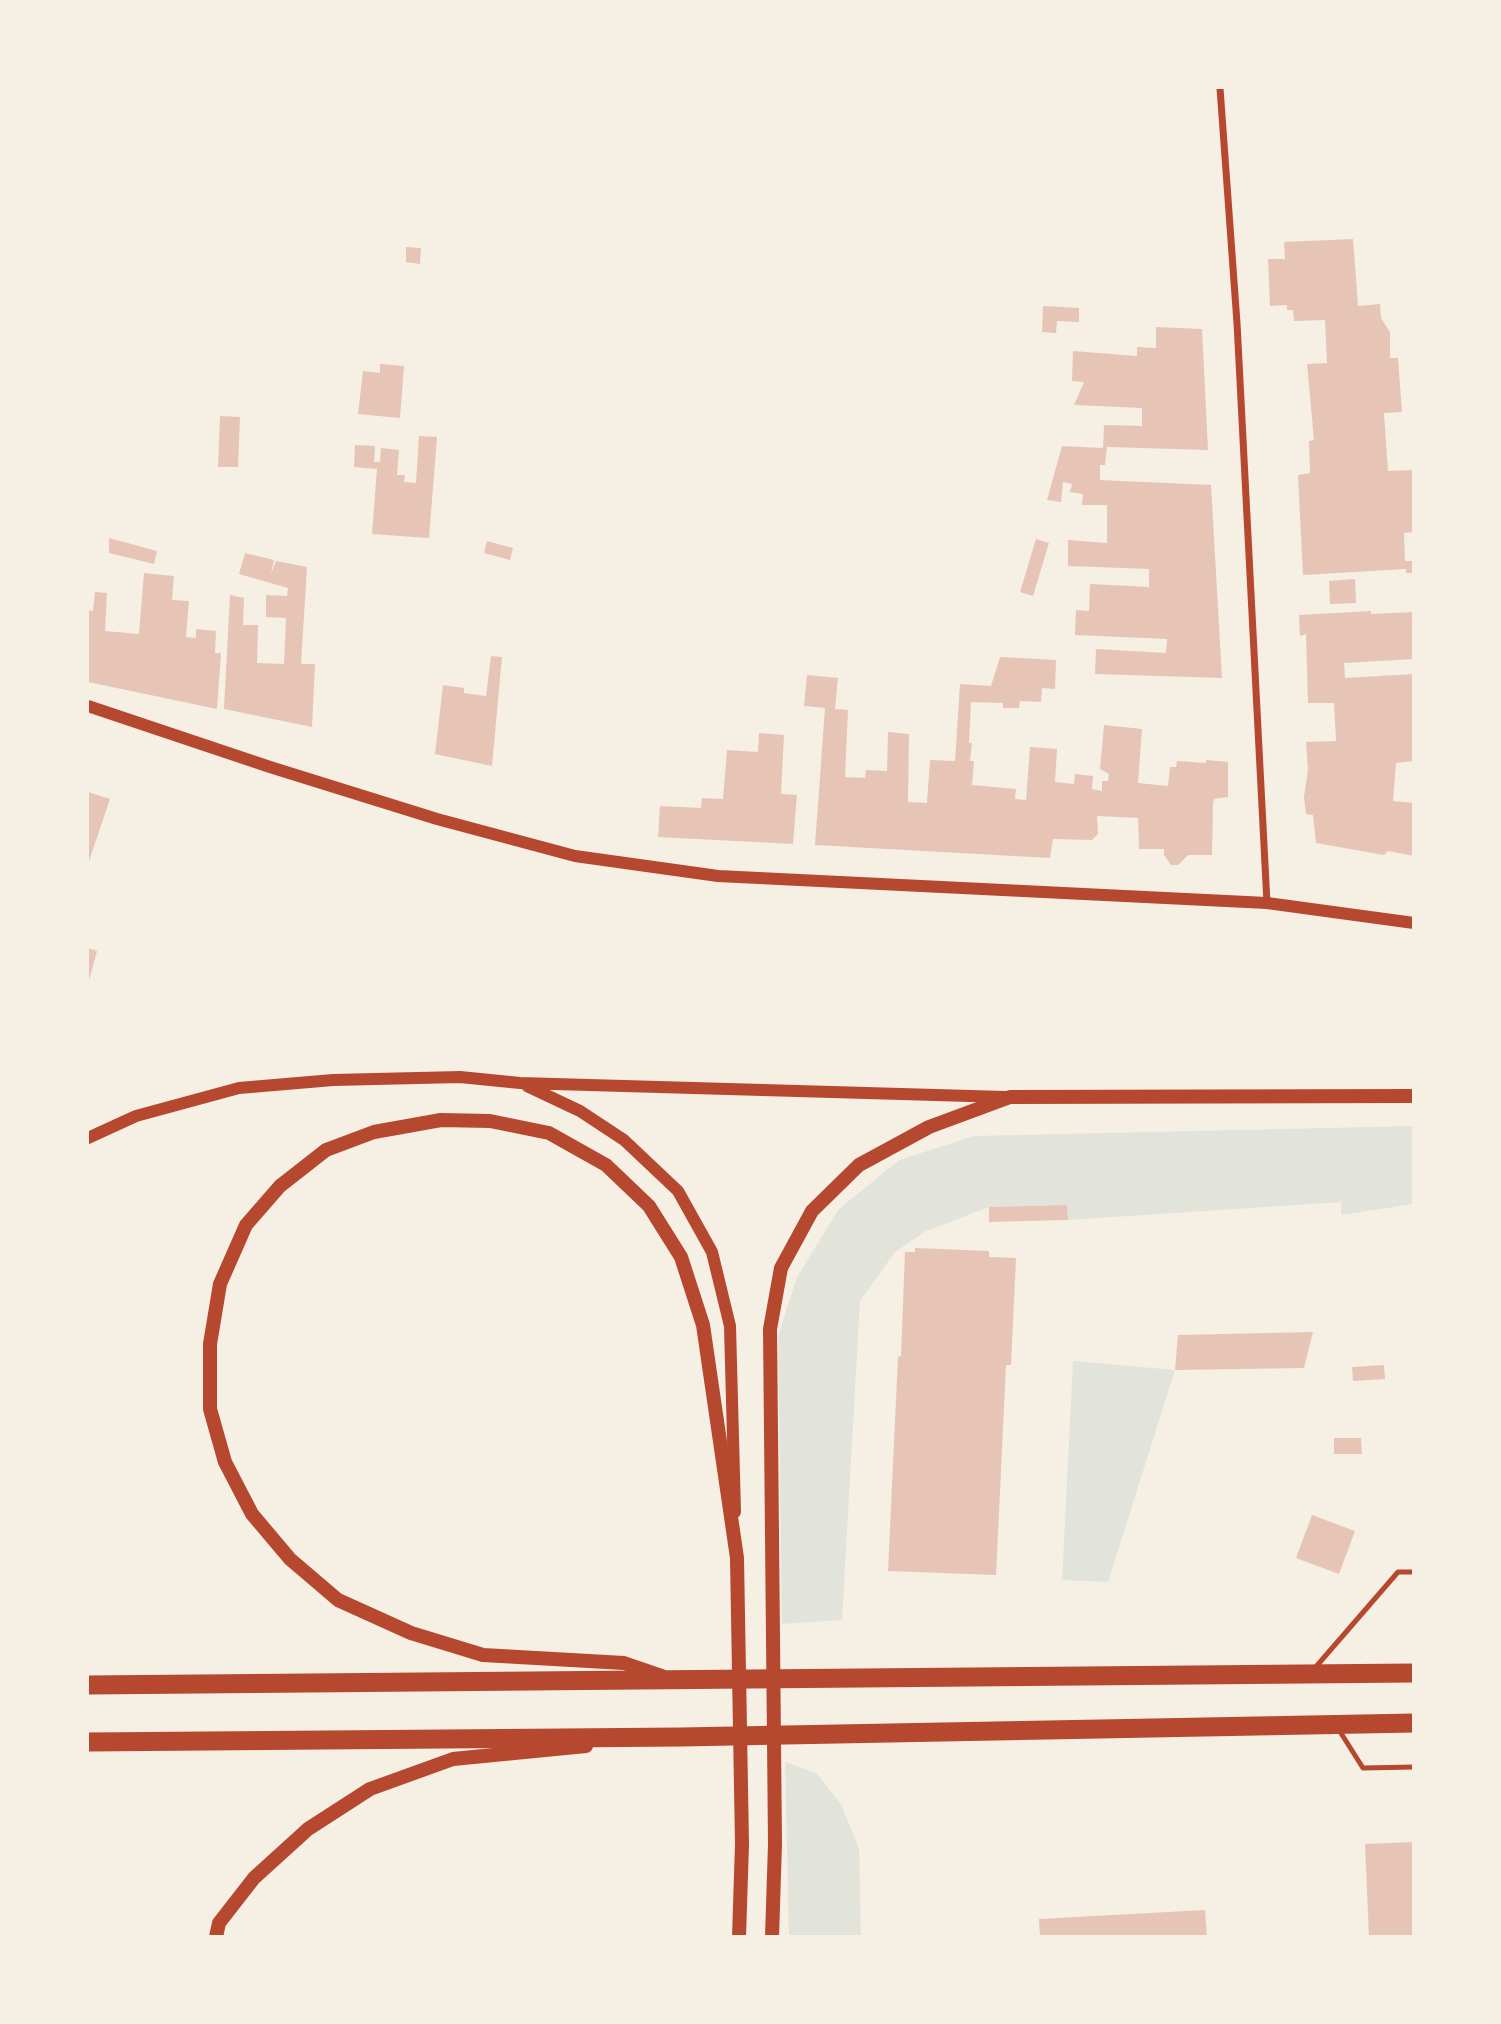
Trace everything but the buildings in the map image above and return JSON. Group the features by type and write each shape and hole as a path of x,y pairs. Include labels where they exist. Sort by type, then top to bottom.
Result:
{"highway":[{"path":"88,1685 1413,1673"},
{"path":"88,1742 681,1737 1413,1723"}],"main road":[{"path":"772,1937 775,1844 770,1329 781,1268 812,1212 859,1165 929,1127 1010,1097 1413,1096"},
{"path":"675,1680 624,1663 483,1655 423,1637 338,1600 290,1559 252,1514 225,1462 210,1409 209,1343 220,1284 246,1225 280,1186 326,1150 374,1132 442,1120 490,1121 550,1133 606,1165 649,1206 681,1257 703,1325 737,1558 742,1844 739,1937"},
{"path":"215,1937 219,1923 254,1878 308,1829 370,1789 453,1759 681,1737"}],"street":[{"path":"1220,88 1237,323 1267,903"},
{"path":"88,706 437,819 575,856 718,876 1267,903 1413,923"},
{"path":"88,1138 136,1116 239,1088 333,1080 460,1077 520,1083 1010,1097"},
{"path":"520,1083 580,1111 624,1140 678,1191 712,1252 730,1326 737,1558"}],"lane":[{"path":"1310,1674 1398,1572 1413,1572"},
{"path":"1335,1725 1363,1768 1413,1767"}],"shaded area":[{"path":"1413,1126 1413,1204 1341,1215 1341,1202 1068,1220 1067,1205 989,1207 926,1231 895,1252 860,1301 842,1620 782,1624 778,1336 797,1277 839,1209 899,1160 974,1136"},
{"path":"1073,1361 1175,1370 1108,1582 1062,1580"},
{"path":"785,1762 816,1773 841,1804 859,1848 861,1936 789,1936"}]}
